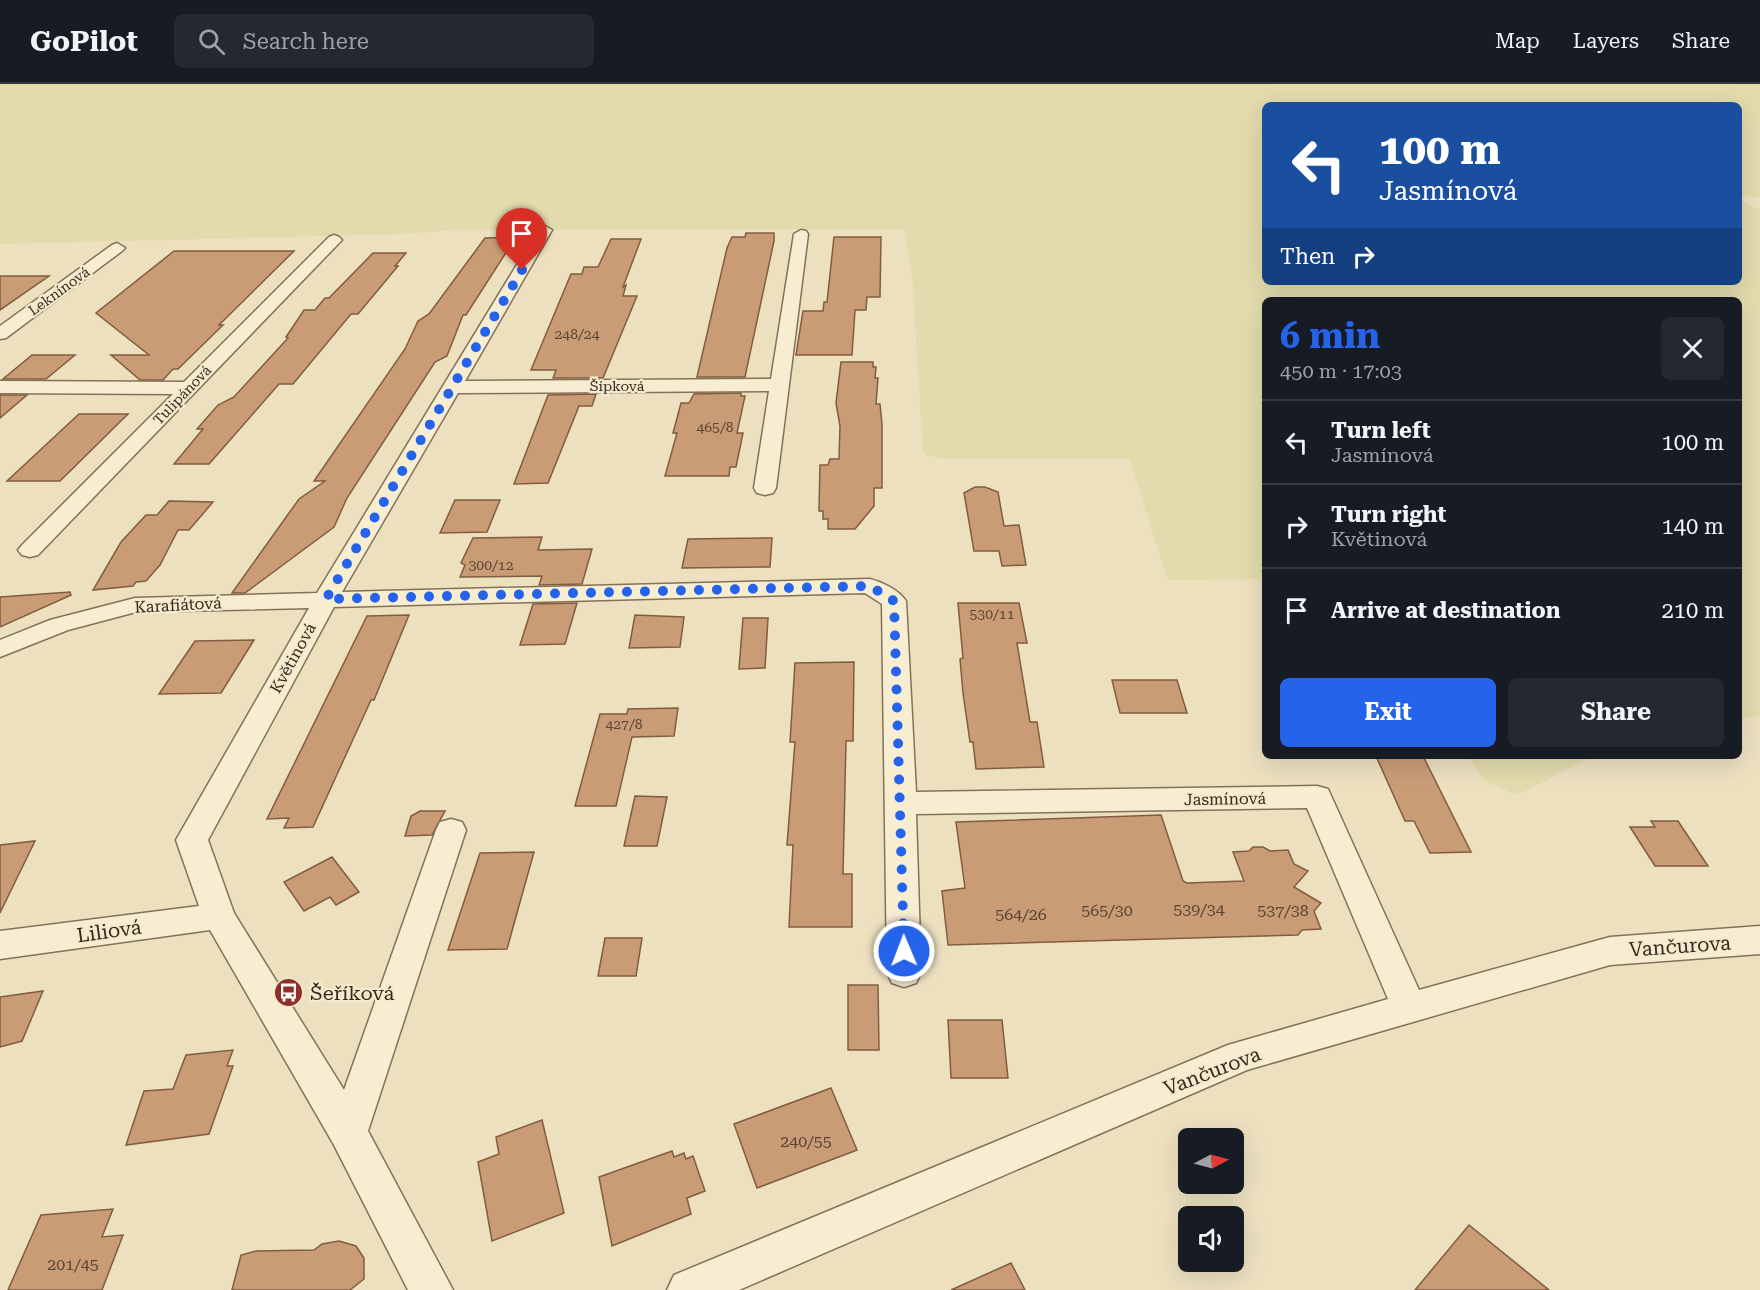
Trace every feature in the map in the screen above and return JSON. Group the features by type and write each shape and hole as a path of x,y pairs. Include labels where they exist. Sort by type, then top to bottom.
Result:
{"street":[{"name":"Květinová","path":"219,916 192,840 326,599 545,230"},
{"path":"765,488 801,234"},
{"name":"Tulipánová","path":"30,550 333,240"},
{"name":"Leknínová","path":"0,334 117,248"},
{"name":"Šípková","path":"453,387 780,385"},
{"path":"0,387 188,388"},
{"path":"326,599 870,586 894,601 904,973"},
{"name":"Karafiátová","path":"0,649 59,625 135,605 326,599"},
{"name":"Jasmínová","path":"901,802 1317,797 1410,1010"},
{"path":"348,1132 451,830"},
{"path":"219,916 348,1132 431,1290"},
{"name":"Liliová","path":"0,945 219,916"},
{"name":"Vančurova","path":"689,1290 1241,1056 1410,1010 1610,951 1760,940"}],"shaded area":[{"path":"0,84 1760,84 1760,197 1742,196 1742,102 1262,102 1262,285 1742,285 1742,201 1760,210 1760,716 1742,719 1742,297 1262,297 1262,579 1168,580 1129,459 944,459 926,455 923,451 912,274 904,229 454,230 402,234 0,244"},
{"path":"1470,759 1587,759 1517,795 1485,781"}],"building":[{"path":"746,233 774,233 774,241 745,377 697,377 727,248 732,237 745,237"},
{"path":"516,237 466,315 463,315 447,356 435,362 347,498 334,527 245,593 232,593 299,499 325,481 314,481 405,349 418,321 429,314 485,238"},
{"path":"834,237 881,237 880,297 867,297 866,310 855,310 852,355 796,355 803,311 823,311 824,302 827,302"},
{"path":"611,239 641,239 623,287 626,285 623,296 637,296 603,378 553,378 556,370 531,370 571,274 582,274 584,267 598,267"},
{"path":"174,251 294,251 178,369 173,369 163,380 140,380 111,355 149,355 96,313"},
{"path":"373,253 406,253 358,314 351,314 293,384 279,384 209,464 174,464 203,429 197,429 218,405 234,397 288,338 286,337 304,310 315,310"},
{"path":"0,276 49,276 0,310"},
{"path":"32,355 75,355 46,379 3,379"},
{"path":"841,362 873,362 873,367 876,367 875,378 878,378 876,404 880,404 882,424 882,488 874,488 874,506 855,529 828,529 828,519 823,519 823,511 819,511 820,465 828,465 830,459 839,459 840,426 836,403"},
{"path":"741,393 741,396 745,396 737,433 743,433 736,467 730,467 729,476 665,476 677,433 673,433 681,403 689,403 694,394"},
{"path":"596,394 592,406 579,406 548,483 514,484 548,395"},
{"path":"0,395 27,395 0,418"},
{"path":"79,414 128,414 60,481 7,481"},
{"path":"975,487 985,487 998,492 1004,526 1019,525 1026,565 1002,566 999,551 974,551 964,493"},
{"path":"455,500 500,500 487,532 440,533"},
{"path":"169,501 213,502 189,530 178,530 160,565 146,581 136,582 133,586 93,590 121,542 146,515 157,515"},
{"path":"542,537 538,550 592,549 582,584 539,585 542,576 460,577 465,565 461,563 473,538"},
{"path":"772,538 770,567 682,568 688,539"},
{"path":"70,592 71,595 0,627 0,597"},
{"path":"577,603 565,644 520,645 533,604"},
{"path":"958,603 1019,603 1027,643 1017,643 1030,722 1037,722 1044,767 976,769 963,693 960,659 963,658"},
{"path":"409,615 374,700 371,700 313,827 284,828 289,818 267,819 367,616"},
{"path":"635,615 684,617 680,647 629,648"},
{"path":"743,618 768,618 765,668 739,669"},
{"path":"254,640 221,693 159,694 195,641"},
{"path":"854,662 853,741 846,741 843,874 852,874 852,927 789,927 793,845 787,845 795,742 790,742 795,663"},
{"path":"1112,680 1177,680 1187,713 1120,713"},
{"path":"678,708 674,736 632,737 616,806 575,806 600,714 627,714 628,709"},
{"path":"1377,759 1424,759 1471,852 1430,853 1414,821 1405,821"},
{"path":"635,796 667,797 657,846 624,846"},
{"path":"420,811 445,811 432,835 405,836 411,816"},
{"path":"1161,815 1183,881 1187,883 1244,881 1233,852 1249,851 1253,847 1263,847 1270,851 1288,850 1294,864 1308,871 1294,887 1321,903 1314,911 1321,929 1302,930 1298,935 948,945 942,891 965,888 956,822"},
{"path":"1651,821 1678,821 1708,866 1655,866 1630,827 1655,827"},
{"path":"35,841 0,913 0,845"},
{"path":"534,852 507,949 448,950 480,853"},
{"path":"332,857 359,892 336,905 330,897 304,911 284,882"},
{"path":"605,938 642,938 636,976 598,976"},
{"path":"848,985 878,985 879,1050 848,1050"},
{"path":"43,991 22,1041 0,1047 0,997"},
{"path":"948,1020 1002,1020 1008,1078 951,1078"},
{"path":"233,1050 227,1066 233,1066 209,1134 126,1145 144,1091 173,1089 186,1055"},
{"path":"831,1088 857,1150 757,1188 734,1124"},
{"path":"542,1120 564,1213 492,1241 478,1162 499,1154 496,1137"},
{"path":"672,1151 674,1157 684,1153 686,1159 693,1156 705,1191 687,1198 691,1214 612,1246 599,1177"},
{"path":"113,1209 102,1237 123,1235 102,1290 8,1290 41,1215"},
{"path":"1469,1225 1549,1290 1415,1290"},
{"path":"339,1241 356,1246 364,1258 364,1279 350,1290 232,1290 241,1255 256,1251 314,1250 322,1244"},
{"path":"1011,1263 1025,1290 951,1290"}],"place":[{"name":"Šeříková","path":"289,993"}],"route":[{"path":"522,270 326,599 870,586 894,601 904,951"}]}
